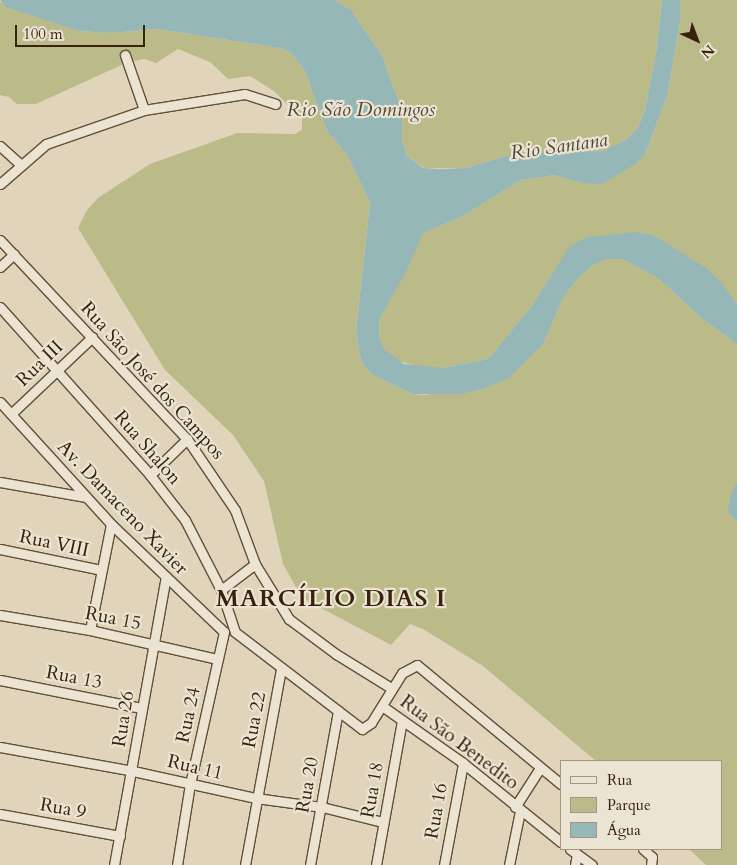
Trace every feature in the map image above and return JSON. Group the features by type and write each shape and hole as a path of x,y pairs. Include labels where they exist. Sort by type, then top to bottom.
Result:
{"street":[{"path":"125,54 144,110"},
{"path":"0,184 20,164 46,144 144,110 245,94 275,104"},
{"path":"0,146 20,164"},
{"name":"Rua São José dos Campos","path":"0,240 187,439 235,510 255,564 290,619 330,650 391,688"},
{"path":"0,267 14,254"},
{"name":"Rua Shalon","path":"0,307 150,475 185,520 221,590 235,632"},
{"name":"Rua III","path":"11,414 92,337"},
{"name":"Av. Damaceno Xavier","path":"0,402 111,524 224,632"},
{"path":"150,475 187,439"},
{"path":"0,482 86,497"},
{"path":"90,630 111,524"},
{"name":"Rua VIII","path":"0,549 101,570"},
{"path":"221,590 255,564"},
{"name":"Rua 26","path":"114,865 133,770 141,708 166,577"},
{"name":"Rua 15","path":"0,615 90,630 218,659"},
{"path":"224,632 235,632 357,727 365,728 382,706 391,688 402,673 415,665 560,783"},
{"name":"Rua 24","path":"177,865 190,784 224,632"},
{"name":"Rua 22","path":"244,865 281,669"},
{"name":"Rua 13","path":"0,680 141,708"},
{"name":"Rua São Benedito","path":"382,706 463,763 517,809 560,841"},
{"name":"Rua 20","path":"310,865 338,711"},
{"name":"Rua 18","path":"376,865 402,720"},
{"name":"Rua 11","path":"0,747 133,770 256,798 322,807 383,822"},
{"name":"Rua 16","path":"444,865 463,763"},
{"name":"Rua São Benedito","path":"517,809 540,768"},
{"path":"509,865 517,809"},
{"name":"Rua 9","path":"0,814 120,836"},
{"path":"644,850 652,862"},
{"path":"573,851 574,865"},
{"path":"573,851 592,865"}],"green space":[{"path":"335,0 662,0 656,54 645,110 638,127 627,139 603,151 506,156 466,168 424,168 407,156 402,140 402,111 382,56 351,10"},
{"path":"680,0 737,0 737,304 595,237 587,237 565,255 531,307 488,359 443,368 422,368 396,360 384,349 379,335 380,318 422,233 461,217 521,180 555,175 565,177 645,154 667,97 680,21"},
{"path":"0,2 79,31 110,33 157,29 280,48 291,53 305,71 327,131 347,155 370,202 356,331 361,361 371,374 412,394 426,395 543,344 563,298 580,276 595,264 606,259 622,259 658,278 701,318 737,344 737,482 728,512 737,522 737,865 706,865 690,850 722,850 722,760 595,760 483,666 423,629 410,624 391,645 302,598 283,564 264,481 233,435 165,370 78,228 87,210 98,198 150,164 237,133 295,134 302,130 302,119 275,92 250,76 228,79 210,62 178,49 156,63 144,59 128,62 36,104 17,104 9,97 0,95"}],"water":[{"name":"Rio São Domingos","path":"0,0 335,0 351,10 382,56 402,111 402,140 407,156 423,168 440,169 466,168 506,156 533,153 603,151 627,139 638,127 645,110 656,54 662,0 680,0 680,21 667,97 645,154 637,163 602,184 583,183 555,175 521,180 461,217 423,233 407,270 380,318 379,335 384,349 404,364 443,368 488,359 531,307 570,246 587,237 637,232 655,236 706,268 723,285 737,304 737,344 701,318 658,278 622,259 606,259 595,264 580,276 563,298 543,344 509,378 486,388 462,394 412,394 371,374 361,361 356,331 370,202 347,155 327,131 305,71 291,53 280,48 157,29 110,33 79,31 6,7"},
{"path":"737,482 737,522 728,512 730,496"}],"district":[{"name":"MARCÍLIO DIAS I","path":"331,599"}],"water label":[{"name":"Rio Santana","path":"559,146"}]}
